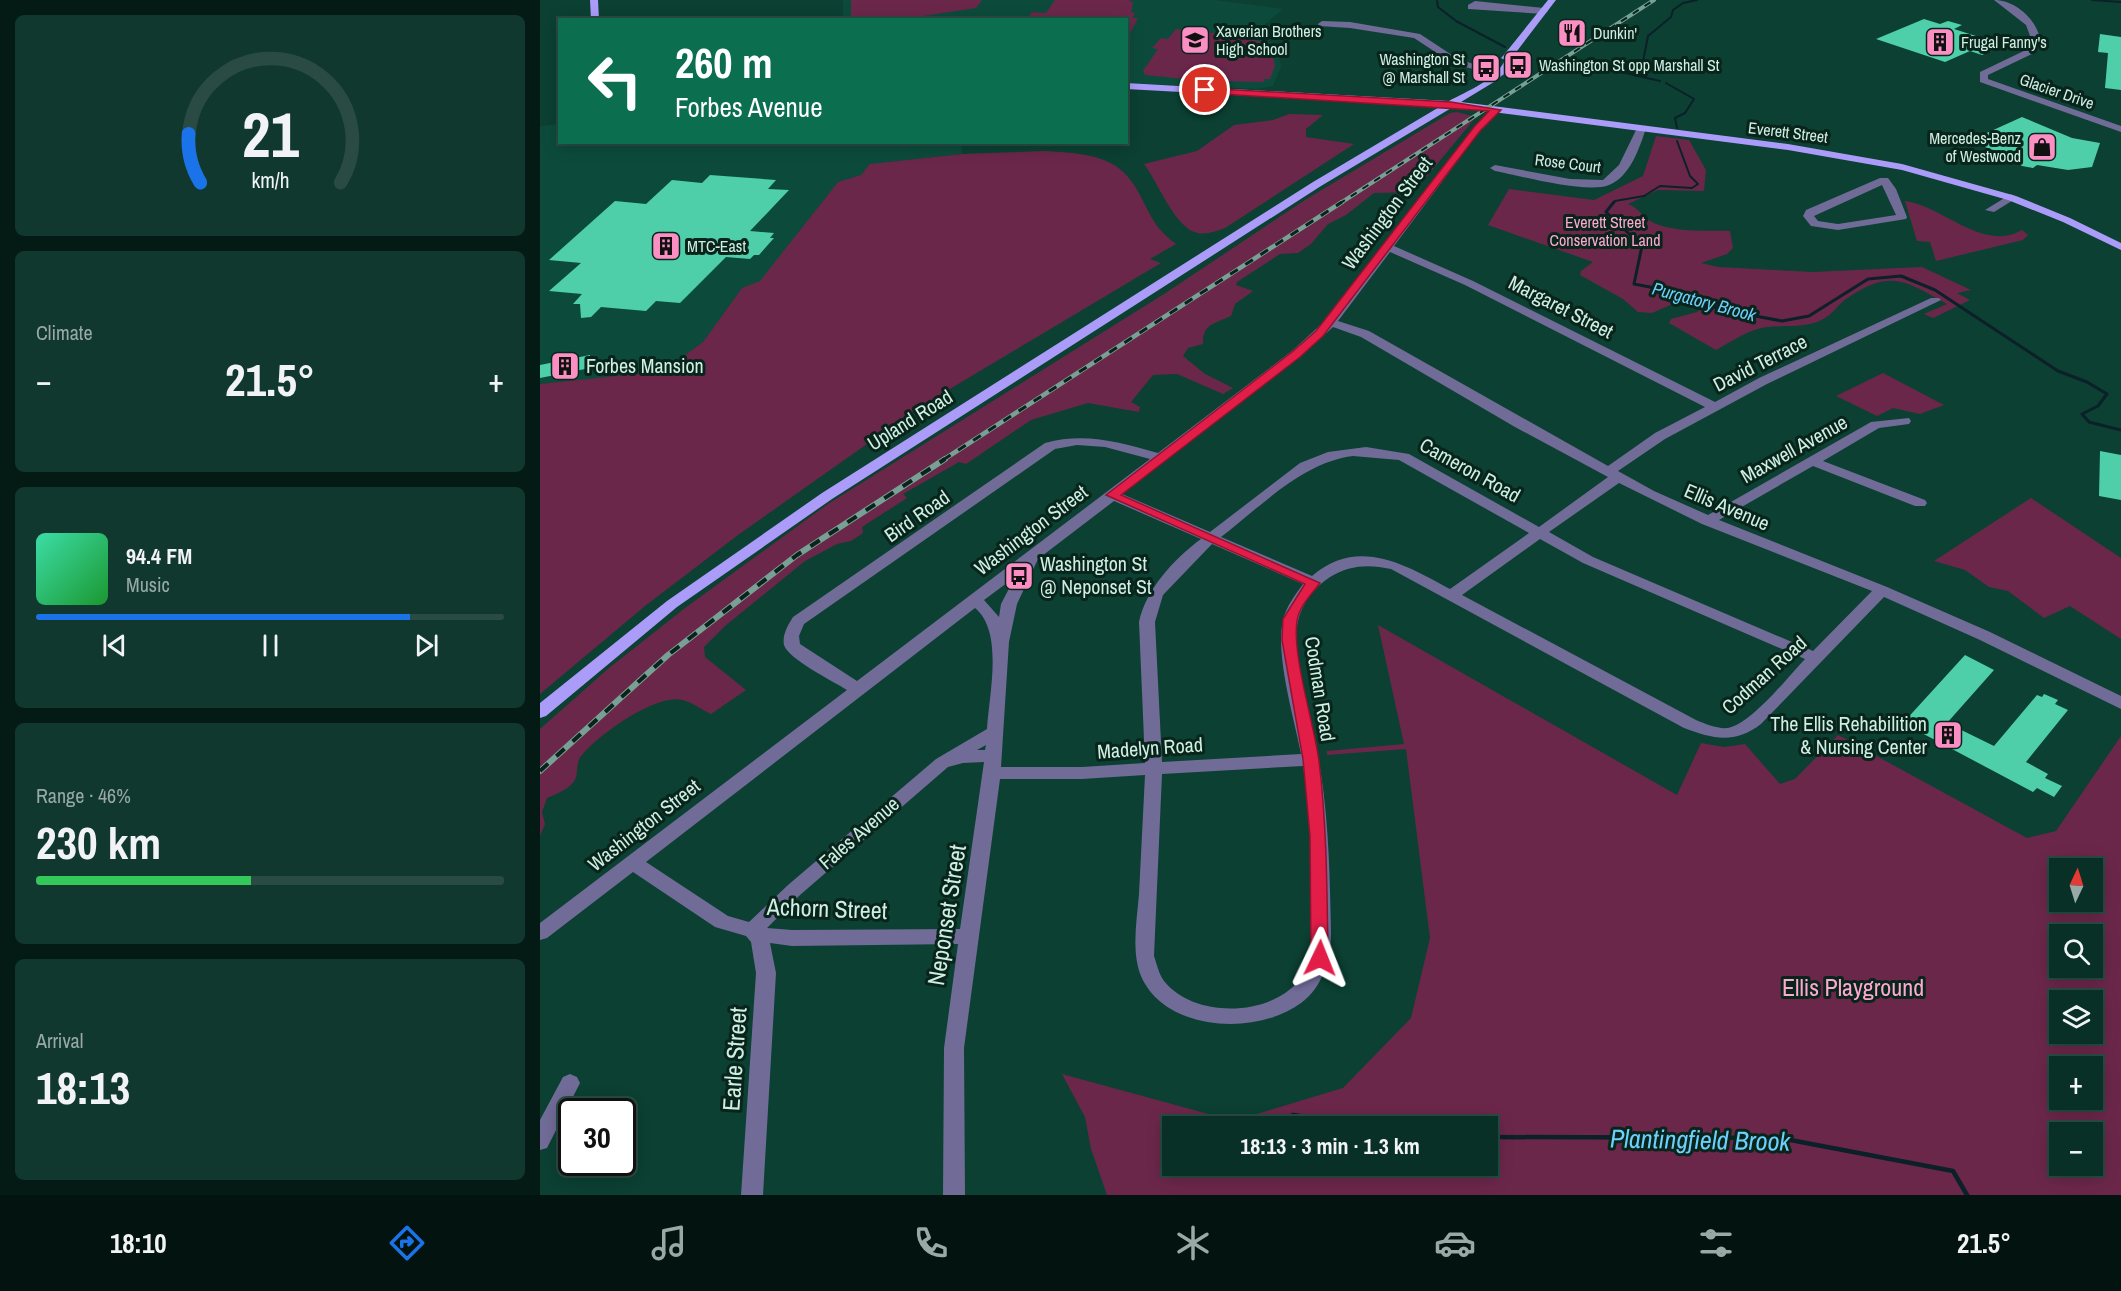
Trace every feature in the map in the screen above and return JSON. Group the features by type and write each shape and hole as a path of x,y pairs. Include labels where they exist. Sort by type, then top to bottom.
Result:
{"main road":[{"path":"594,0 595,18"},
{"path":"1496,110 1478,100 1500,74 1513,52 1552,0"},
{"path":"1436,104 1513,52"},
{"path":"1451,104 1500,74"},
{"name":"Everett Street","path":"1128,86 1451,104 1815,150 1893,163 1949,177 2011,197 2066,220 2121,248"},
{"path":"1384,100 1408,116"},
{"name":"Upland Road","path":"1317,184 1355,153 1408,116 1436,104"},
{"name":"Upland Road","path":"540,712 644,625 729,562 854,478 1317,184 1451,104"}],"street":[{"name":"Glacier Drive","path":"1998,0 2020,13 2037,36 2037,44 2032,50 1983,74 1983,80 2121,129"},
{"path":"1487,7 1544,11"},
{"path":"1322,24 1350,25 1417,36 1455,61 1500,74"},
{"name":"Washington Street","path":"540,933 631,861 1296,354 1331,322 1477,129 1496,110"},
{"name":"Rose Court","path":"1496,168 1583,183 1606,183 1618,173 1641,128"},
{"path":"1884,180 1891,189 1902,217 1838,228 1815,224 1808,216 1819,208 1884,180 1893,163"},
{"path":"1990,210 2011,197"},
{"name":"Margaret Street","path":"1388,247 1459,278 1715,407"},
{"name":"David Terrace","path":"1452,596 1541,534 1660,436 1763,381 1935,300"},
{"name":"Ellis Avenue","path":"1331,322 1365,334 1520,424 1707,521 1882,590 1985,636 2121,703"},
{"name":"Maxwell Avenue","path":"1707,521 1876,425 1904,421"},
{"name":"Bird Road","path":"858,689 804,657 792,646 791,636 798,621 1050,446 1072,439 1098,441 1161,458"},
{"name":"Cameron Road","path":"1154,768 1147,622 1150,606 1156,593 1199,548 1213,537 1305,466 1336,454 1390,453 1423,465 1588,560 1678,601 1816,657"},
{"path":"1814,462 1920,503"},
{"path":"1113,495 1314,583"},
{"name":"Neponset Street","path":"954,1195 954,1048 993,764 1001,642 1009,604 1034,554"},
{"name":"Codman Road","path":"1154,768 1144,956 1150,976 1161,991 1197,1012 1218,1017 1245,1017 1284,1003 1303,989 1320,958 1318,836 1311,759 1289,640 1290,619 1303,594 1333,568 1371,559 1396,566 1690,724 1713,732 1735,732 1748,723 1882,590"},
{"path":"977,597 1009,604"},
{"name":"Neponset Street","path":"977,597 996,623 1001,642"},
{"name":"Fales Avenue","path":"752,931 803,882 942,763 996,731"},
{"name":"Fales Avenue","path":"942,763 963,757 993,764"},
{"name":"Madelyn Road","path":"993,764 1082,773 1311,759"},
{"name":"Achorn Street","path":"631,861 723,922 752,931 792,938 968,936"},
{"name":"Earle Street","path":"752,931 760,939 766,973 752,1195"},
{"path":"540,1141 570,1083"}],"shaded area":[{"name":"Xaverian Brothers High School","path":"843,0 1215,0 1283,9 1252,35 1277,44 1281,66 1273,86 1257,89 1128,83 1128,18 843,18"},
{"path":"558,124 558,144 961,144 962,154 870,164 861,175 838,182 760,282 742,288 703,342 663,371 540,384 540,126"}],"green space":[{"path":"851,0 982,0 976,8 911,18 851,18"},
{"path":"1055,0 1129,0 1133,3 1131,12 1135,13 1132,18 1138,18 1128,37 1128,18 1028,18 1032,12 1046,13"},
{"path":"1176,29 1241,36 1271,45 1275,66 1270,79 1264,79 1264,82 1204,81 1145,75 1143,71 1158,49 1152,48 1161,38 1168,39"},
{"path":"1457,112 1476,117 1414,192 1374,193 1346,215 1328,224 1311,244 1298,253 1280,254 1237,282 1236,285 1253,291 1235,304 1231,316 1207,328 1203,344 1188,348 1183,356 1205,374 1233,388 1223,394 1177,374 1153,375 1131,402 1140,407 1139,412 1088,403 1031,420 966,464 959,462 903,494 907,498 862,527 863,533 851,541 837,544 805,561 725,626 704,647 705,657 746,690 711,714 686,701 671,700 643,709 613,727 580,757 574,781 564,790 547,798 542,812 545,824 540,836 540,729 609,668 685,608 828,504 1164,294 1305,200 1450,113"},
{"path":"1289,114 1323,115 1306,129 1306,137 1354,144 1225,228 1208,233 1190,230 1174,214 1144,164 1197,151 1234,125 1273,120"},
{"name":"Everett Street Conservation Land","path":"1656,136 1689,140 1706,170 1704,191 1658,190 1628,204 1650,221 1663,226 1692,230 1730,231 1733,248 1727,254 1701,263 1718,267 1813,272 1922,267 1971,290 1957,293 1970,300 1933,318 1924,314 1947,304 1908,284 1886,281 1861,290 1846,299 1827,317 1817,322 1760,328 1716,350 1669,323 1671,319 1697,312 1704,307 1686,298 1652,313 1638,312 1623,299 1580,275 1581,271 1593,262 1488,225 1509,189 1594,200 1643,176"},
{"path":"1045,151 1090,156 1111,163 1120,169 1135,186 1159,228 1176,244 1150,259 1161,263 918,408 738,535 645,606 540,694 540,384 663,371 703,342 742,288 760,281 838,182 861,175 870,164 962,154"},
{"path":"1905,201 1919,204 1978,232 1993,236 2008,236 2022,230 2028,235 2023,240 1936,261 1930,242 1917,241"},
{"path":"1883,373 1944,405 1920,414 1893,408 1877,416 1836,396"},
{"path":"2031,498 2121,558 2121,639 2070,606 2044,618 2008,591 1989,587 1965,570 1934,561"},
{"name":"Ellis Playground","path":"1378,625 1677,795 1701,743 1724,747 1745,744 1780,784 1795,779 1838,735 2027,838 2056,831 2121,736 2121,1195 1107,1195 1091,1149 1085,1117 1062,1074 1216,1116 1162,1116 1162,1176 1498,1176 1498,1116 1251,1116 1343,1088 1411,1018 1430,938 1406,749 1327,755 1327,751 1404,744"}],"building":[{"name":"Frugal Fanny's","path":"1924,19 1940,24 1948,21 1962,25 1954,29 2004,45 1982,55 1970,51 1945,62 1876,39"},
{"path":"2100,34 2121,37 2121,90 2105,88 2108,53 2098,52"},
{"name":"Mercedes-Benz of Westwood","path":"2022,117 2072,138 2100,143 2092,167 2068,170 2037,165 2033,168 2022,166 2013,160 1991,156 1993,150 1969,141"},
{"name":"MTC-East","path":"710,175 776,180 768,189 789,190 750,231 774,233 770,238 774,238 759,255 754,255 750,259 726,257 680,303 656,301 646,311 601,307 591,317 581,318 580,304 573,304 582,294 549,291 581,263 549,260 615,201 646,204 672,180 702,183"},
{"name":"Forbes Mansion","path":"590,355 590,368 540,378 540,365"},
{"path":"2100,451 2121,455 2121,500 2099,496"},
{"name":"The Ellis Rehabilition & Nursing Center","path":"1965,655 1994,670 1947,723 1994,746 2037,695 2042,697 2044,694 2058,700 2055,704 2068,710 2026,762 2048,774 2045,778 2062,786 2054,797 2037,788 2033,792 1903,723"}],"waterway":[{"path":"1642,66 1648,36 1671,17 1673,10 1683,3 1697,0"},
{"path":"2092,0 2121,2"},
{"name":"Purgatory Brook","path":"1437,1 1438,7 1456,21 1505,47"},
{"name":"Purgatory Brook","path":"1578,62 1660,81"},
{"name":"Purgatory Brook","path":"1666,83 1694,99 1685,113 1675,118 1677,128"},
{"name":"Purgatory Brook","path":"1613,204 1615,201 1644,196 1660,186 1692,188 1698,184 1690,176 1677,141"},
{"name":"Purgatory Brook","path":"1614,202 1606,212 1642,246 1634,284 1692,295 1718,309 1782,321 1809,316 1868,279 1901,276 1935,290 2058,371 2087,382 2107,394 2098,406 2082,414 2089,422 2121,430"},
{"name":"Plantingfield Brook","path":"1291,1116 1300,1116"},
{"name":"Plantingfield Brook","path":"1498,1137 1780,1138 1953,1171 1967,1195"}],"railway":[{"path":"1339,204 1654,0"},
{"path":"943,460 1342,202"},
{"path":"540,771 668,655 797,555 945,459"}],"place":[{"name":"Dunkin'","path":"1572,33"},
{"name":"Xaverian Brothers High School","path":"1195,40"},
{"name":"Frugal Fanny's","path":"1940,42"},
{"name":"Washington St opp Marshall St","path":"1518,65"},
{"name":"Washington St @ Marshall St","path":"1486,68"},
{"name":"Mercedes-Benz of Westwood","path":"2042,147"},
{"name":"MTC-East","path":"666,246"},
{"name":"Forbes Mansion","path":"565,366"},
{"name":"Washington St @ Neponset St","path":"1019,576"},
{"name":"The Ellis Rehabilition & Nursing Center","path":"1948,735"}],"route":[{"path":"1205,90 1451,104 1496,110 1477,129 1331,322 1296,354 1113,495 1314,583 1303,594 1290,619 1289,640 1311,759 1318,836 1320,958"}]}
